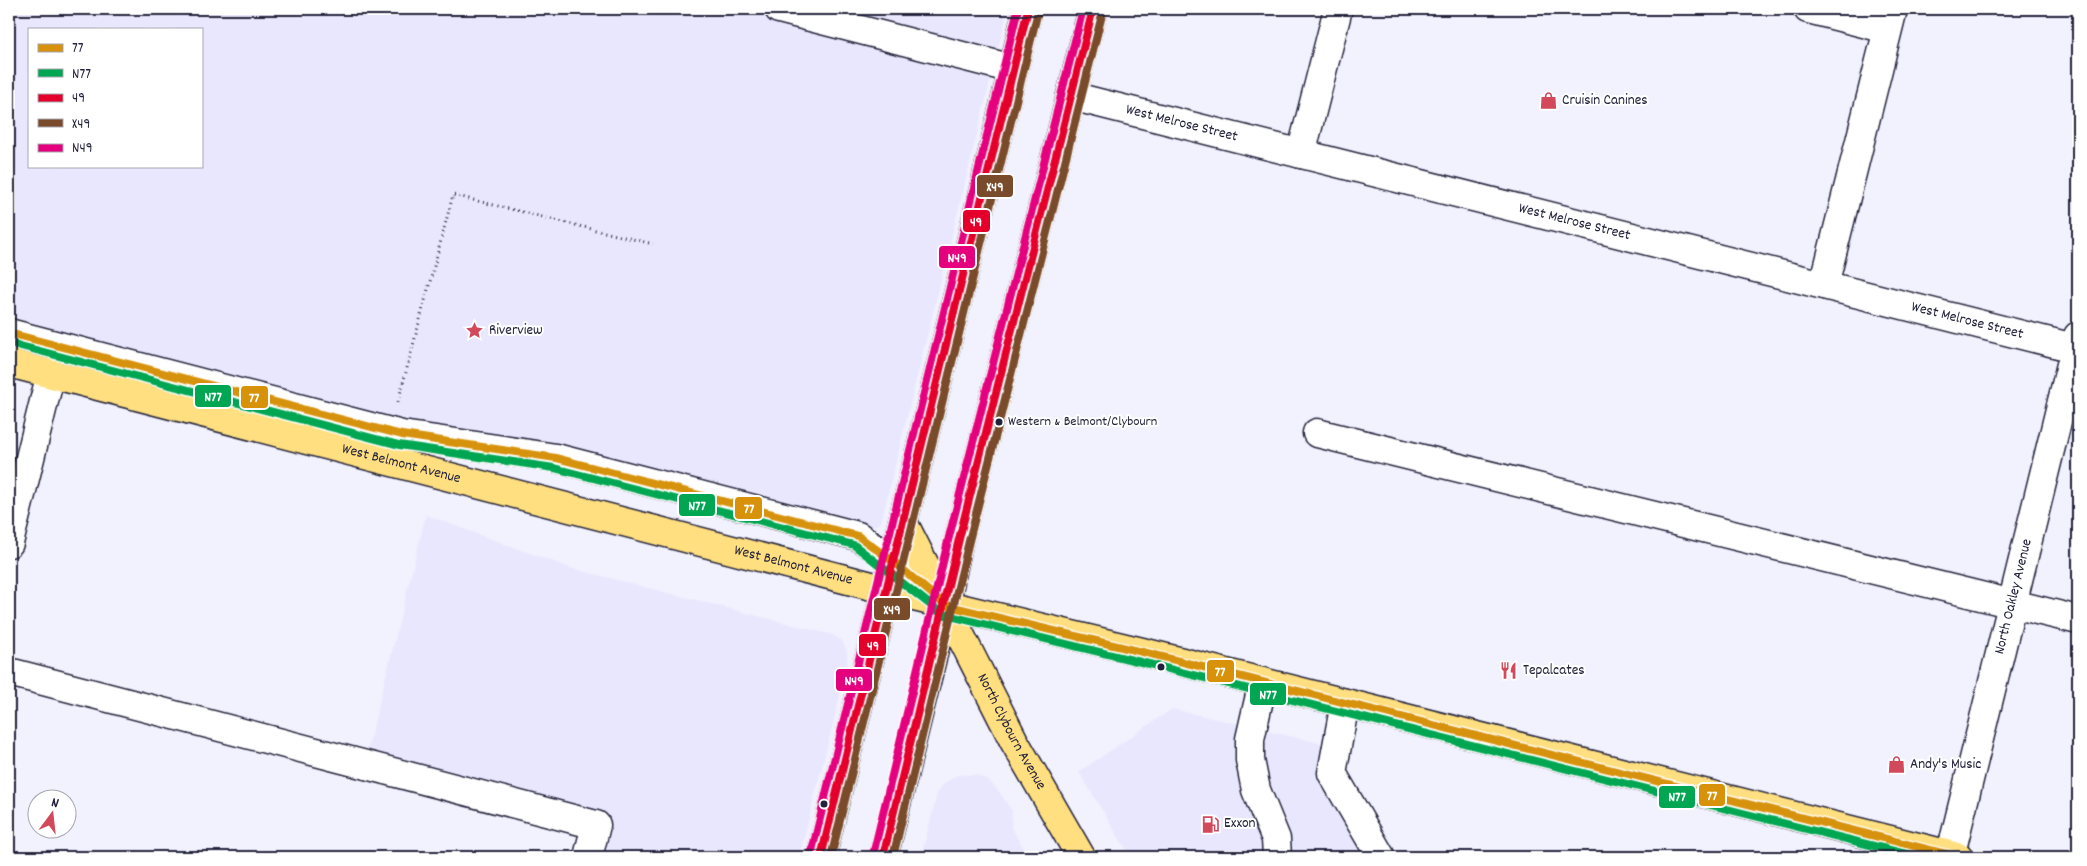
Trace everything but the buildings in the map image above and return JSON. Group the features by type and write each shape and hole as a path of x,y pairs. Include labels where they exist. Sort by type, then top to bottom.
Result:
{"main road":[{"path":"821,857 1028,9"},
{"path":"883,857 945,605 959,540 1093,9"},
{"name":"West Belmont Avenue","path":"9,363 945,605 1263,682 1953,857"},
{"name":"North Clybourn Avenue","path":"903,522 1014,741 1081,857"}],"street":[{"path":"779,9 1013,69"},
{"path":"1301,154 1338,9"},
{"path":"1808,9 1890,19 1824,285"},
{"name":"West Melrose Street","path":"1071,96 1824,285 2077,344"},
{"path":"9,333 402,436 556,458 858,536 894,562 945,605"},
{"name":"North Oakley Avenue","path":"1953,857 2077,344"},
{"path":"9,543 51,373"},
{"path":"1317,433 2078,620"},
{"path":"9,672 596,825 588,857"},
{"path":"1263,682 1250,739 1250,760 1256,790 1276,839 1277,857"},
{"path":"1345,703 1332,773 1382,857"}],"path":[{"path":"397,407 453,195 652,244"}],"shaded area":[{"path":"9,9 1008,9 881,522 874,526 860,528 398,426 9,325"},
{"path":"426,515 570,568 833,635 842,641 847,651 847,668 799,857 588,857 596,825 364,764"},
{"path":"1172,709 1320,743 1390,857 1131,857 1079,772"},
{"path":"958,775 975,775 988,780 1000,793 1012,811 1011,827 1029,857 921,857 938,791 946,782"}],"transit line":[{"name":"N49","path":"811,855 1018,9"},
{"name":"49","path":"821,857 1028,9"},
{"name":"N49","path":"873,855 949,537 1083,9"},
{"name":"49","path":"883,857 959,539 1093,9"},
{"name":"X49","path":"831,857 1038,11"},
{"name":"X49","path":"893,857 969,541 1103,11"},
{"name":"77","path":"9,333 402,435 556,458 858,536 894,562 945,605 1151,654 1958,857"},
{"name":"N77","path":"9,343 399,445 554,468 854,545 942,614 1918,857"}],"place":[{"name":"Cruisin Canines","path":"1548,101"},
{"name":"Riverview","path":"475,331"},
{"name":"Western & Belmont/Clybourn","path":"999,422"},
{"name":"Tepalcates","path":"1509,671"},
{"name":"Andy's Music","path":"1896,765"},
{"name":"Exxon","path":"1210,824"}]}
